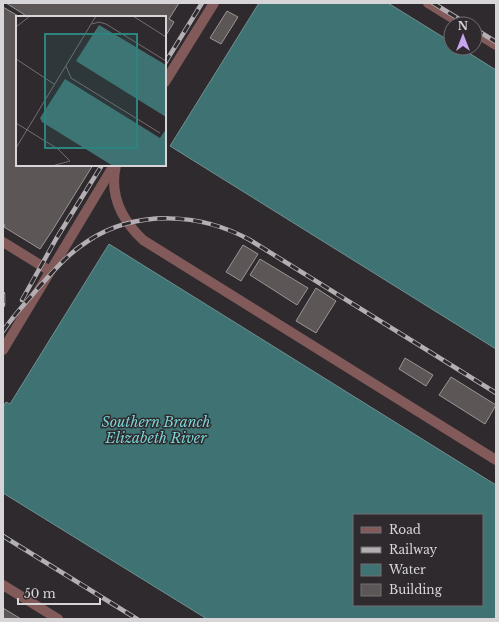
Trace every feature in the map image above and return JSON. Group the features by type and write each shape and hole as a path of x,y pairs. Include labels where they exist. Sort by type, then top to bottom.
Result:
{"street":[{"path":"166,80 214,3"},
{"path":"428,3 449,16"},
{"path":"483,37 496,45"},
{"path":"3,350 114,166"},
{"path":"115,166 114,186 117,204 126,221 143,240 496,460"},
{"path":"3,242 50,271"},
{"path":"3,585 58,619"}],"water":[{"path":"259,3 388,3 443,37 443,56 474,56 496,70 496,349 170,146"},
{"name":"Southern Branch Elizabeth River","path":"109,244 496,485 496,619 207,619 3,493 3,407 6,402 10,404"}],"building":[{"path":"6,3 179,3 169,19 174,22 166,35 166,16 26,16"},
{"path":"3,7 18,16 16,16 16,166 92,166 40,249 4,227 5,225 3,224"},
{"path":"227,11 238,17 221,44 210,38"},
{"path":"243,245 258,254 241,281 226,272"},
{"path":"260,259 308,288 297,305 250,275"},
{"path":"316,288 336,301 316,333 296,321"},
{"path":"405,358 433,375 426,386 399,369"},
{"path":"451,377 496,405 485,424 439,395"},
{"path":"3,608 21,619 3,619"}],"railway":[{"path":"166,61 202,3"},
{"path":"433,3 454,16"},
{"path":"483,34 496,42"},
{"path":"22,300 56,239 101,166"},
{"path":"3,331 57,267 68,256 88,241 107,231 127,224 169,218 190,220 211,224 250,240 496,393"},
{"path":"3,294 3,305"},
{"path":"3,536 137,619"}]}
